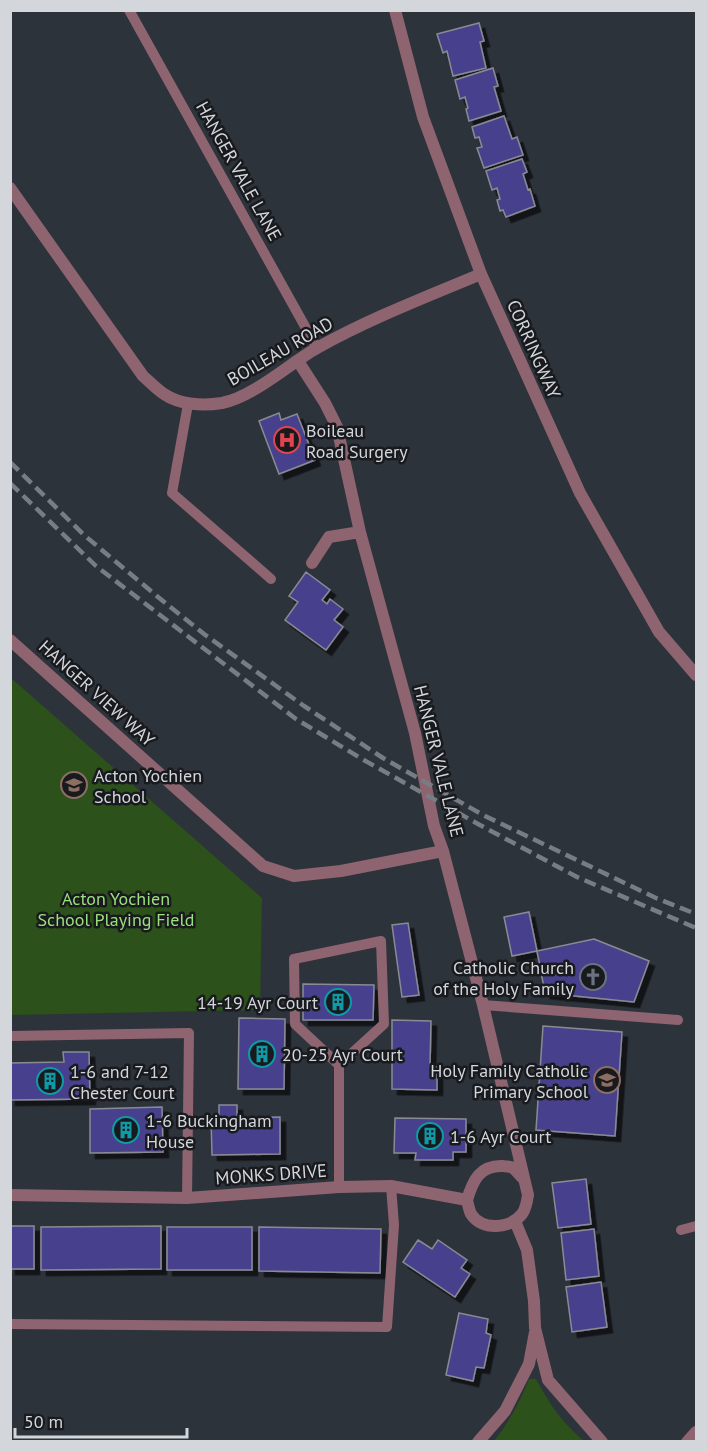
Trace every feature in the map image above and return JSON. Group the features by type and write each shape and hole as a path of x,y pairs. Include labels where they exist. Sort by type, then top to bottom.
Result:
{"street":[{"name":"CORRINGWAY","path":"395,10 423,117 481,274 580,493 659,632 691,662 696,675"},
{"name":"BOILEAU ROAD","path":"10,188 143,376 165,395 188,404 204,405 223,402 245,394 317,348 388,313 481,274"},
{"name":"HANGER VALE LANE","path":"298,361 325,403 337,427 360,532 415,733 434,826 443,851 483,1005 525,1180"},
{"path":"312,563 330,537 360,532"},
{"name":"HANGER VIEW WAY","path":"10,640 263,866 294,876 341,871 443,851"},
{"path":"495,1166 513,1168 525,1180 527,1203 524,1212 515,1221 493,1227 476,1220 470,1213 467,1200 472,1184 486,1168 495,1166"},
{"name":"MONKS DRIVE","path":"10,1195 187,1198 339,1187 391,1186 467,1200"},
{"path":"478,1442 505,1411 529,1364 535,1328 534,1301 527,1250 515,1221"},
{"path":"535,1328 548,1380 603,1442"},
{"path":"687,1442 696,1432"}],"lane":[{"name":"HANGER VALE LANE","path":"129,10 317,348"},
{"path":"188,404 172,493 271,579"},
{"path":"339,1065 384,1024 381,941 294,959 295,1023 339,1065 339,1187"},
{"path":"483,1005 678,1020"},
{"path":"10,1036 189,1033 187,1198"},
{"path":"10,1324 387,1327 394,1225 391,1186"},
{"path":"681,1230 696,1226"}],"green space":[{"name":"Acton Yochien School Playing Field","path":"11,678 262,898 260,1010 11,1015"},
{"path":"529,1379 536,1379 557,1413 584,1441 494,1441 505,1427"}],"building":[{"path":"479,23 484,41 480,42 486,68 453,76 447,51 443,53 437,34"},
{"path":"493,68 498,86 494,87 501,111 469,121 465,97 460,99 455,80"},
{"path":"504,116 512,139 517,137 523,155 484,168 477,148 482,147 479,137 475,138 472,127"},
{"path":"522,159 527,172 523,174 535,206 506,217 503,210 500,211 497,188 492,190 486,171"},
{"name":"Boileau Road Surgery","path":"279,413 281,420 297,414 315,460 279,474 259,421"},
{"path":"306,572 330,590 322,600 327,604 330,599 343,609 334,620 343,627 326,650 285,620 298,602 289,596"},
{"path":"529,912 537,951 512,956 504,917"},
{"path":"408,923 419,995 402,997 392,925"},
{"name":"Catholic Church of the Holy Family","path":"594,939 649,961 634,1002 545,993 537,951"},
{"name":"14-19 Ayr Court","path":"303,984 374,985 373,1020 303,1020"},
{"name":"20-25 Ayr Court","path":"239,1018 285,1019 284,1089 238,1089"},
{"path":"392,1020 431,1021 430,1067 437,1067 437,1090 392,1089"},
{"path":"543,1026 622,1032 615,1136 536,1130"},
{"name":"1-6 and 7-12 Chester Court","path":"63,1052 89,1052 90,1099 10,1100 10,1063 64,1062"},
{"path":"219,1105 237,1105 237,1118 280,1117 280,1154 212,1155 211,1118 219,1117"},
{"name":"1-6 Buckingham House","path":"162,1107 163,1152 90,1153 90,1109"},
{"name":"1-6 Ayr Court","path":"395,1118 466,1119 466,1152 453,1152 453,1160 415,1160 416,1153 394,1153"},
{"path":"586,1179 591,1224 558,1228 552,1183"},
{"path":"10,1226 34,1226 34,1269 10,1269"},
{"path":"161,1226 161,1269 41,1270 41,1227"},
{"path":"167,1227 252,1227 252,1270 167,1270"},
{"path":"259,1227 381,1229 380,1273 259,1271"},
{"path":"594,1229 599,1276 566,1280 561,1233"},
{"path":"418,1240 432,1249 438,1240 467,1260 461,1268 470,1274 455,1297 403,1262"},
{"path":"601,1282 607,1327 572,1332 566,1287"},
{"path":"459,1313 488,1319 486,1333 491,1335 484,1368 476,1367 473,1381 446,1375"}],"railway":[{"path":"10,462 84,535 158,597 204,634 304,706 383,758 483,815 656,898 696,914"},
{"path":"10,483 96,566 296,719 362,759 577,877 696,928"}],"place":[{"name":"Boileau Road Surgery","path":"287,440"},
{"name":"Acton Yochien School","path":"74,785"},
{"name":"Catholic Church of the Holy Family","path":"593,977"},
{"name":"14-19 Ayr Court","path":"338,1002"},
{"name":"20-25 Ayr Court","path":"262,1054"},
{"name":"Holy Family Catholic Primary School","path":"607,1080"},
{"name":"1-6 and 7-12 Chester Court","path":"50,1081"},
{"name":"1-6 Buckingham House","path":"126,1130"},
{"name":"1-6 Ayr Court","path":"430,1136"}]}
